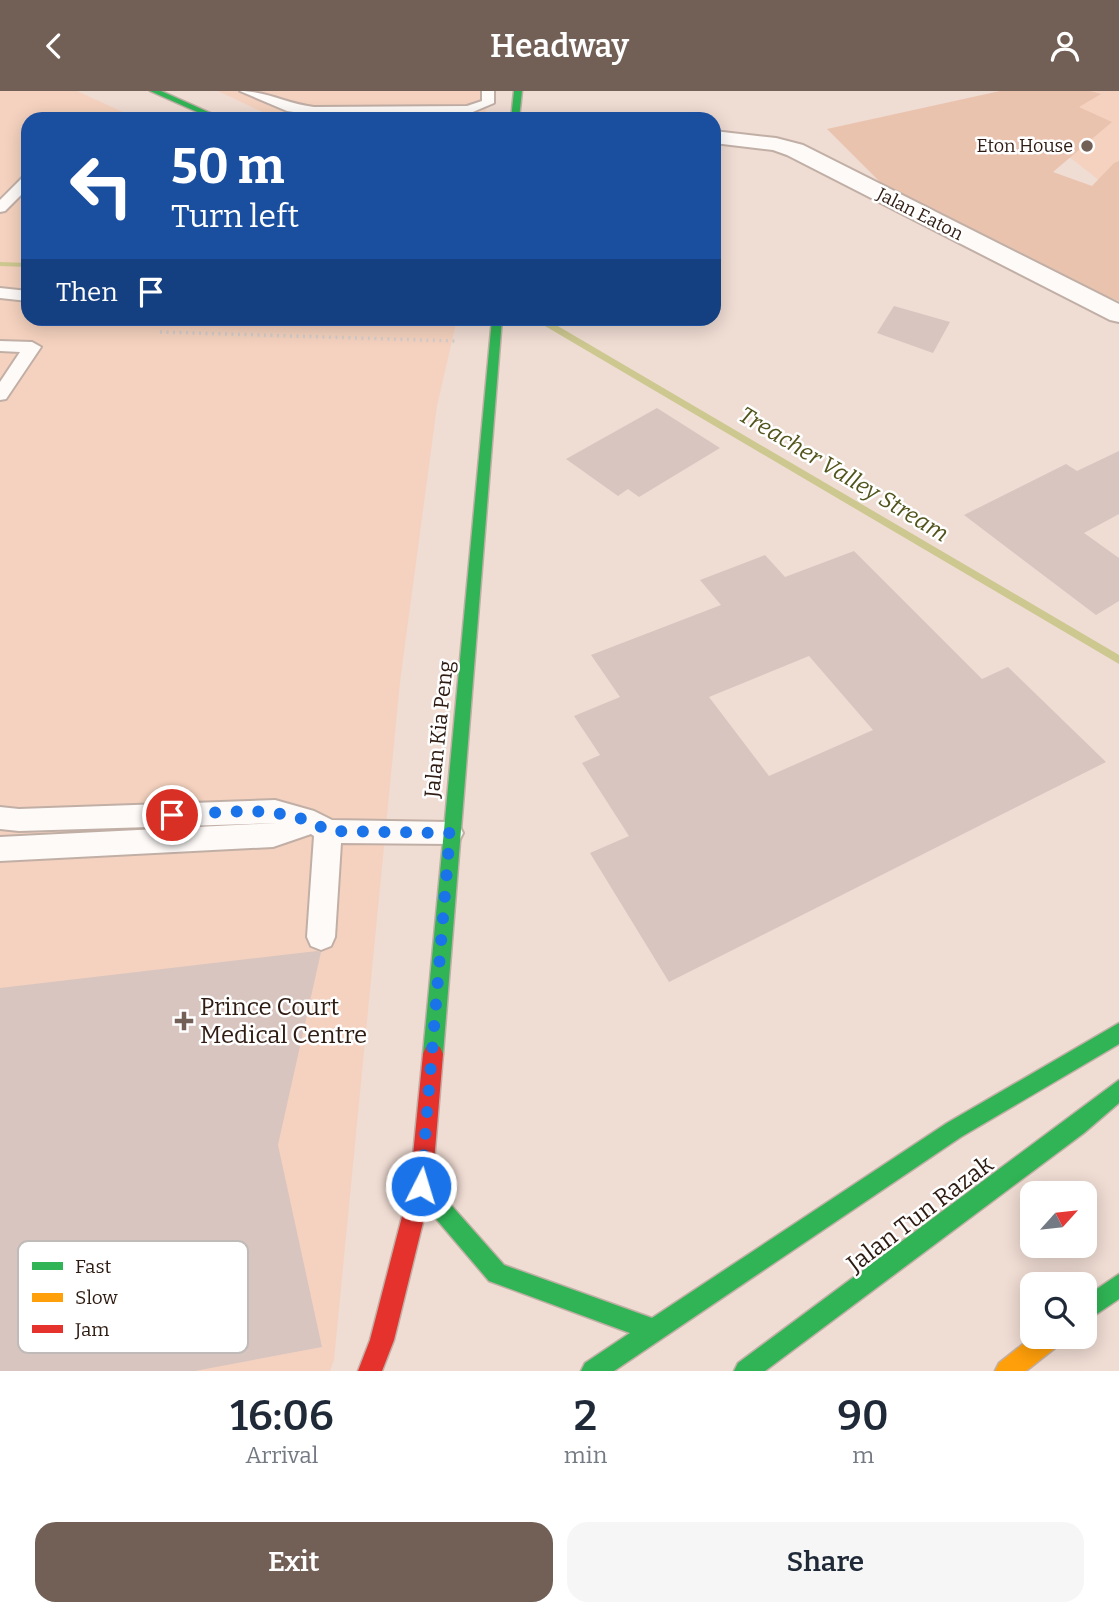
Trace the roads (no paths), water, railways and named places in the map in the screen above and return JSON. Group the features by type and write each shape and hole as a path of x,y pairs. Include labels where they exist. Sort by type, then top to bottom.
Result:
{"street":[{"path":"154,91 204,112"},
{"path":"516,112 518,91"},
{"name":"Jalan Eaton","path":"721,138 776,144 794,150 1119,314"},
{"name":"Jalan Kia Peng","path":"370,1371 382,1340 421,1186 496,326"},
{"path":"593,1371 954,1130 1119,1033"},
{"name":"Jalan Tun Razak","path":"746,1371 1077,1126 1119,1090"},
{"path":"421,1186 497,1273 654,1330"},
{"path":"1097,1302 1119,1285"},
{"path":"1007,1371 1035,1349"}],"lane":[{"path":"246,91 292,108 314,111 468,110 488,103 488,91"},
{"path":"0,208 21,187"},
{"path":"0,293 21,295"},
{"path":"0,346 32,347 0,395"},
{"path":"321,826 275,811 9,819 0,848 273,836 321,826 450,833"},
{"path":"321,826 321,937"}],"waterway":[{"name":"Treacher Valley Stream","path":"0,264 21,265"},
{"name":"Treacher Valley Stream","path":"551,326 1119,660"}],"place":[{"name":"Eton House","path":"1087,146"},
{"name":"Prince Court Medical Centre","path":"184,1021"}]}
